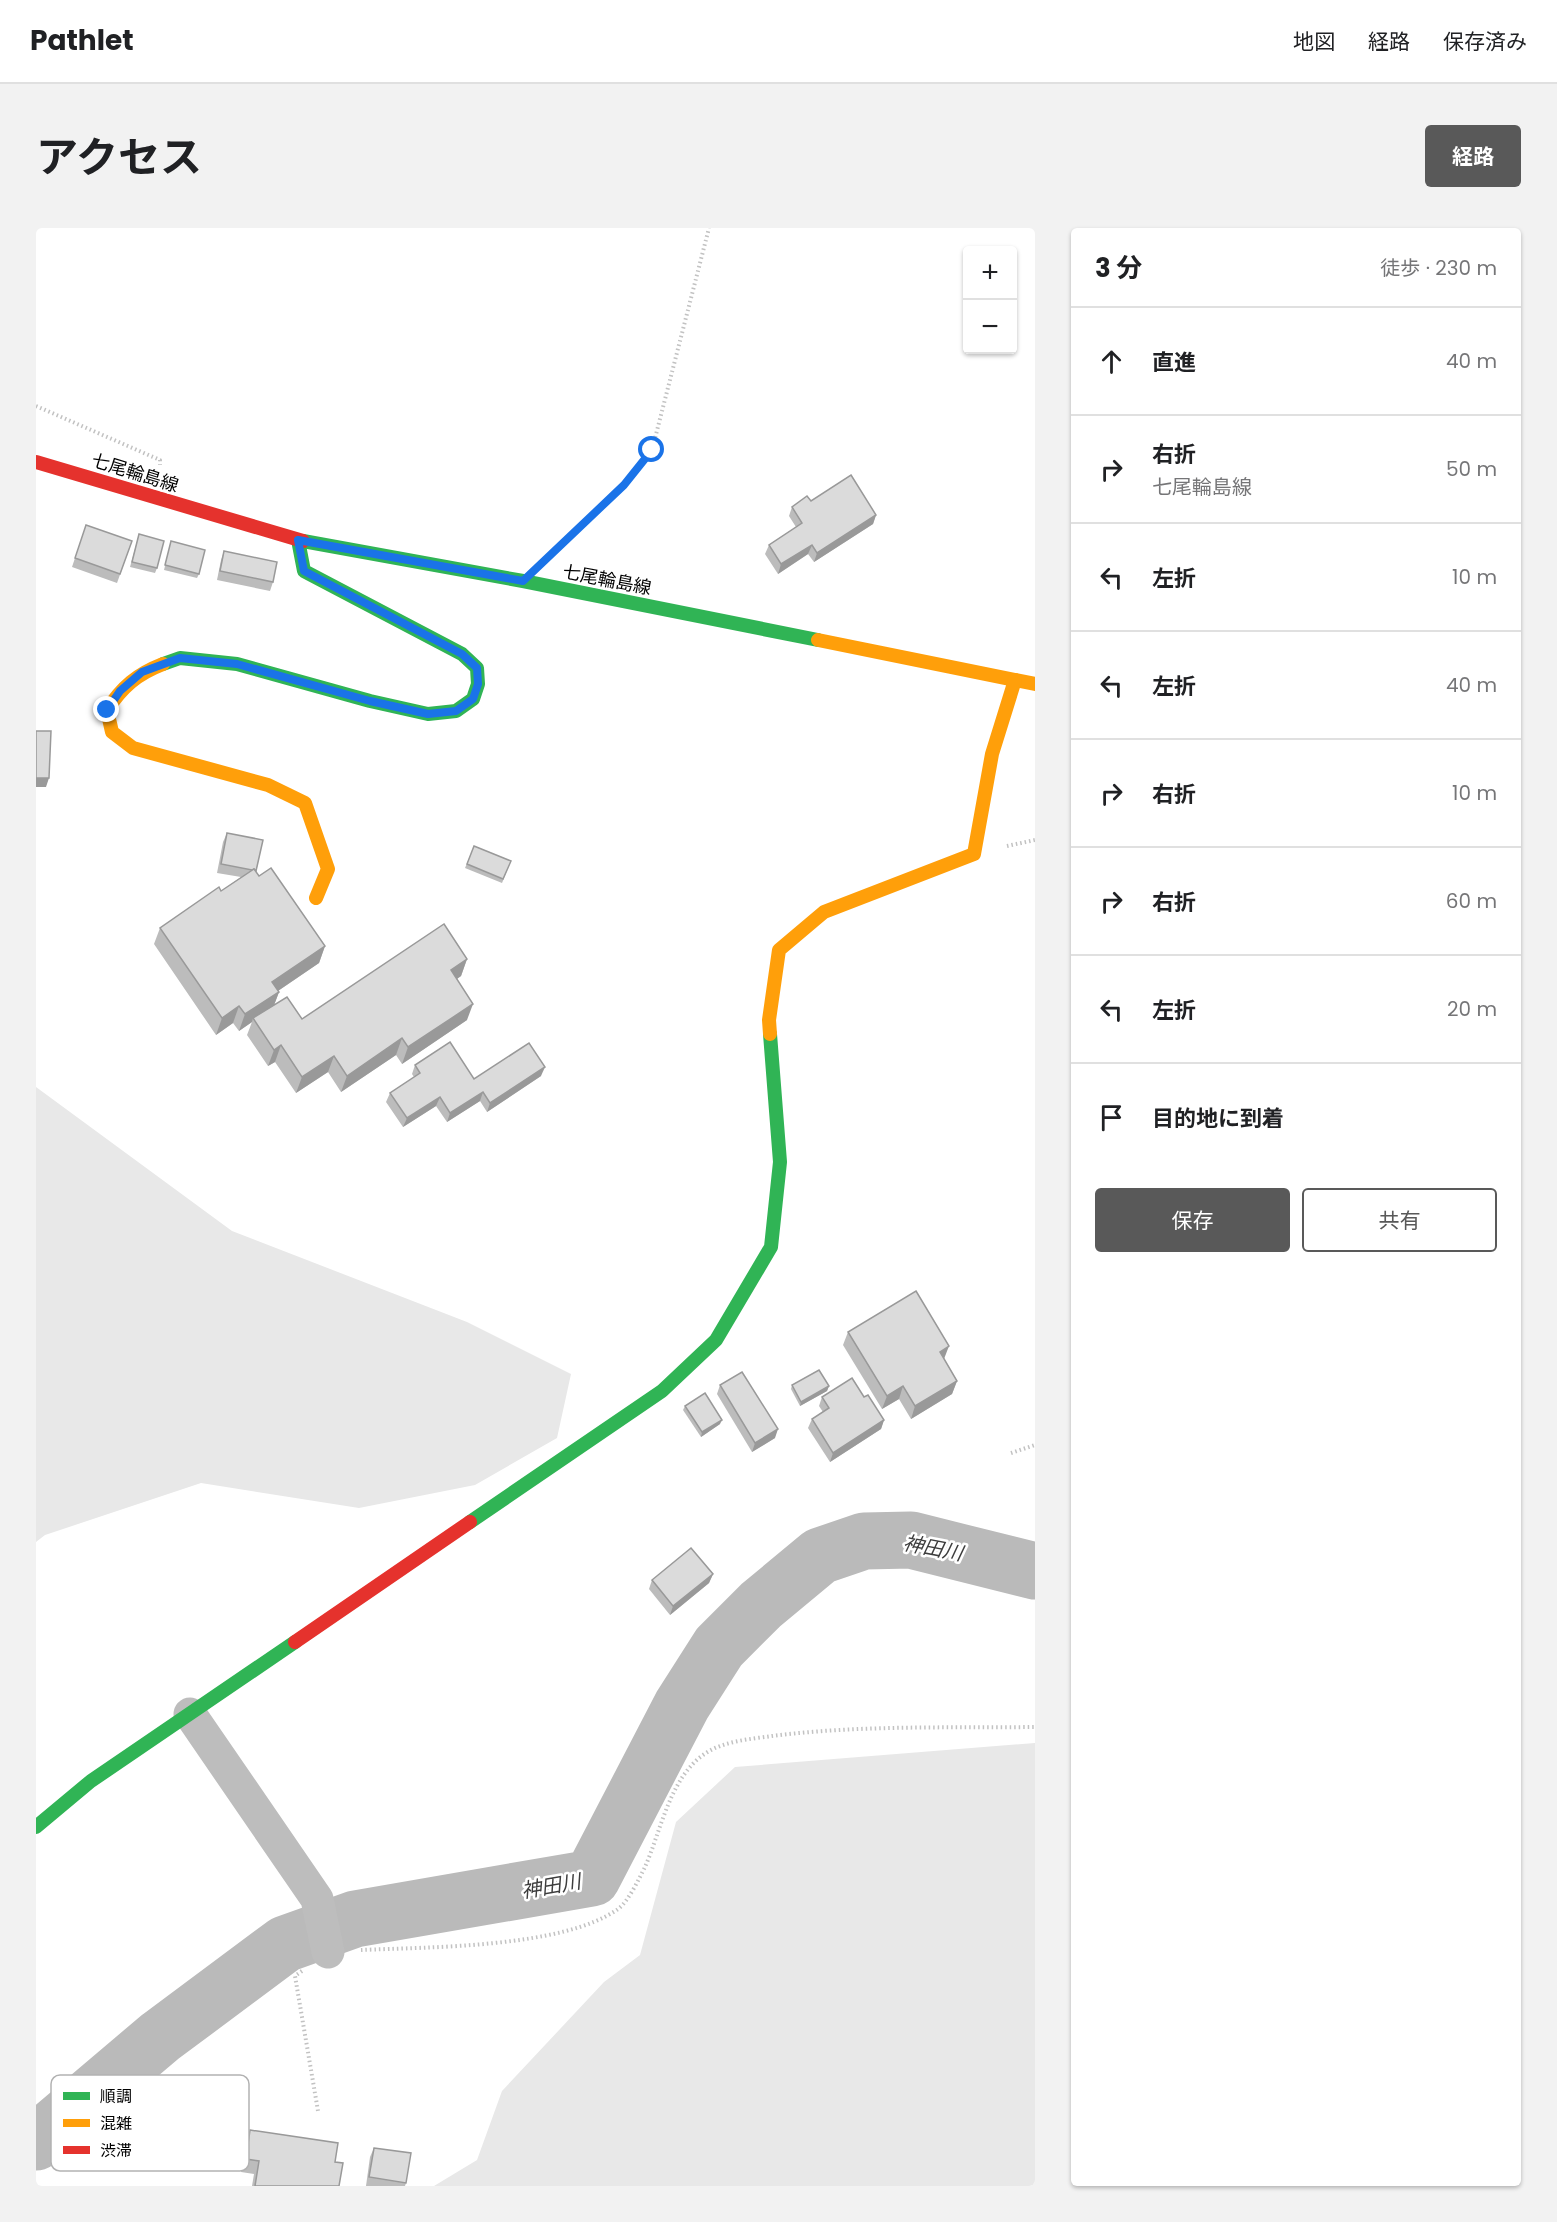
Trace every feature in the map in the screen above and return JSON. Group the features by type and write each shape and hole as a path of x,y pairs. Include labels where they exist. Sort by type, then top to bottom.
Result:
{"street":[{"name":"七尾輪島線","path":"36,462 298,540 523,581 1035,684"},
{"path":"298,540 304,571 462,654 477,668 478,684 473,699 456,711 428,714 370,701 237,664 180,658 142,672 120,691 107,710 112,732 132,748 268,785 305,802 328,868 316,898"},
{"path":"36,1827 91,1781 663,1391 716,1340 771,1247 780,1162 769,1020 779,950 824,912 974,854 992,754 1015,680"},
{"path":"190,1714 317,1899 328,1952"}],"path":[{"path":"523,581 624,485 652,450 709,228"},
{"path":"36,406 160,460 155,497"},
{"path":"1011,1453 1035,1445"},
{"path":"318,2111 295,1976 328,1952 539,1938 597,1922 620,1907 644,1868 662,1815 688,1772 706,1753 738,1741 832,1728 1035,1727"}],"shaded area":[{"path":"36,1087 232,1231 467,1322 571,1374 557,1438 475,1485 359,1508 201,1483 45,1535 36,1542"},
{"path":"1035,1743 1035,2186 434,2186 477,2160 502,2091 604,1982 640,1955 676,1822 735,1767"}],"building":[{"path":"851,475 876,515 817,553 812,545 781,564 769,545 802,523 792,507 807,496 811,501"},
{"path":"86,525 132,541 120,574 75,558"},
{"path":"139,534 164,541 157,568 132,562"},
{"path":"171,541 205,550 199,574 165,565"},
{"path":"224,551 277,562 273,582 220,571"},
{"path":"36,731 51,731 49,778 36,778"},
{"path":"227,833 263,840 256,871 221,864"},
{"path":"474,846 511,861 503,879 467,864"},
{"path":"271,868 325,946 272,982 279,992 245,1014 239,1006 222,1018 160,928 219,887 221,891 254,869 259,876"},
{"path":"444,924 467,959 451,970 473,1004 408,1047 402,1038 347,1076 334,1056 302,1077 281,1045 274,1050 253,1018 287,997 302,1019"},
{"path":"450,1042 474,1079 529,1043 545,1067 490,1103 483,1092 450,1113 440,1097 407,1118 390,1093 420,1073 415,1065"},
{"path":"916,1291 949,1346 940,1352 957,1381 915,1406 903,1386 887,1396 848,1332"},
{"path":"819,1370 829,1386 801,1402 792,1385"},
{"path":"742,1372 778,1429 755,1443 720,1385"},
{"path":"852,1378 864,1397 868,1395 884,1420 833,1453 812,1419 829,1408 822,1397"},
{"path":"705,1393 722,1420 702,1432 685,1406"},
{"path":"691,1548 713,1574 673,1606 652,1580"},
{"path":"250,2130 338,2143 335,2162 343,2163 339,2186 255,2186 259,2161 249,2159"},
{"path":"374,2148 411,2153 406,2183 369,2177"}],"waterway":[{"name":"神田川","path":"115,2075 160,2037 285,1944 355,1919 592,1878 682,1705 719,1647 761,1605 820,1556 864,1541 911,1540 1035,1571"},
{"name":"神田川","path":"36,2142 51,2129"}],"traffic: fast":[{"path":"163,664 180,658 237,664 370,701 428,714 456,711 473,699 478,684 477,668 462,654 304,571 298,540"},
{"path":"303,541 523,581 818,640"},
{"path":"470,1522 662,1391 716,1340 771,1247 780,1162 770,1034"},
{"path":"36,1827 91,1781 295,1642"}],"traffic: slow":[{"path":"818,640 1035,684"},
{"path":"163,664 138,677 124,688 113,702 107,710 112,732 133,748 268,785 305,803 328,869 316,898"},
{"path":"770,1034 769,1020 779,950 824,912 974,854 992,754 1015,680"}],"traffic: jam":[{"path":"36,462 303,541"},
{"path":"295,1642 470,1522"}],"route":[{"path":"107,710 120,691 142,672 180,658 237,664 370,701 428,714 456,711 473,699 478,684 477,668 462,654 304,571 298,540 523,581 624,485 652,450"}]}
